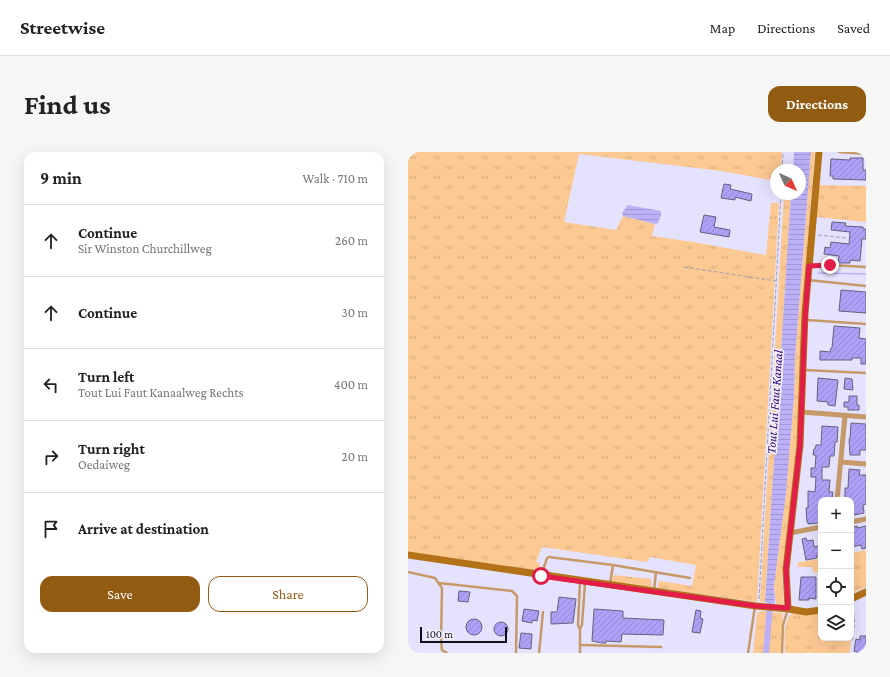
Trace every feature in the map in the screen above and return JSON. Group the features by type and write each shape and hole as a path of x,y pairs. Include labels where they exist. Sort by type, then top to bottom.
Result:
{"street":[{"path":"785,608 790,533 800,445 805,320 819,152"},
{"path":"802,412 866,417"},
{"path":"837,497 845,416"},
{"path":"841,462 866,464"},
{"path":"854,521 866,519"},
{"path":"790,533 818,528"},
{"path":"408,555 541,576 759,606 785,608 806,612 818,610"},
{"path":"854,598 866,592"}],"lane":[{"path":"839,152 866,154"},
{"path":"809,266 830,265 866,267"},
{"path":"808,280 866,286"},
{"path":"805,320 866,324"},
{"path":"803,370 866,373"},
{"path":"541,576 547,558 549,557 613,565 690,578"},
{"path":"610,585 613,565"},
{"path":"408,572 435,578 442,588 441,642 442,650 447,653"},
{"path":"654,591 656,572"},
{"path":"580,653 583,581"},
{"path":"439,583 512,591 515,593 517,596 516,653"},
{"path":"748,653 759,606"},
{"path":"782,653 785,608"},
{"path":"539,653 543,612"},
{"path":"580,645 661,647"}],"path":[{"path":"782,164 783,152"},
{"path":"759,606 781,200"},
{"path":"812,234 846,238"},
{"path":"684,267 777,281"}],"green space":[{"path":"408,152 782,152 781,164 770,164 770,180 721,171 579,154 564,222 616,230 623,216 655,224 652,236 766,255 771,203 779,203 757,602 658,588 658,583 660,581 692,586 696,565 650,557 647,562 542,547 536,562 540,563 539,571 408,552"},
{"path":"811,152 815,152 803,304 798,439 782,578 784,606 776,604 774,585 786,493"},
{"path":"819,185 866,186 866,222 816,217"},
{"path":"784,200 791,200 765,602 760,602"},
{"path":"866,550 866,587 854,593 854,569 854,552"},
{"path":"818,559 818,572 814,573 812,567 798,567 797,563"},
{"path":"614,575 651,579 652,586 650,587 614,582 612,580"},
{"path":"761,611 783,613 781,653 753,653 757,613"},
{"path":"794,612 818,613 818,641 851,641 850,653 785,653 786,625 790,615"}],"shaded area":[{"path":"794,152 811,152 786,493 774,585 775,604 765,602 791,200 806,200 806,164 793,164"},
{"path":"628,205 661,211 658,223 655,224 623,216 622,213"}],"building":[{"path":"850,158 863,158 863,170 866,170 866,180 833,179 833,176 830,176 831,159 850,160"},
{"path":"724,184 731,185 730,189 752,194 751,201 735,197 735,200 721,198"},
{"path":"704,215 716,217 714,227 730,230 729,237 700,232"},
{"path":"832,222 846,223 845,226 863,227 863,229 866,229 866,239 862,239 860,261 850,260 850,263 838,263 839,256 824,254 825,247 830,248 831,242 849,244 850,232 831,230"},
{"path":"841,290 866,292 866,313 839,311"},
{"path":"834,326 860,328 859,338 866,339 866,364 861,364 861,358 852,358 852,360 820,360 820,351 830,352 832,348"},
{"path":"818,378 838,380 835,406 828,405 828,402 817,401"},
{"path":"845,378 852,379 853,390 844,389"},
{"path":"849,396 857,396 857,405 859,405 859,410 848,410 848,407 844,407 844,402 849,402"},
{"path":"851,423 866,424 866,450 860,450 860,455 850,455 849,439"},
{"path":"822,426 838,427 834,456 830,456 829,467 822,467 822,480 830,480 829,492 833,492 832,497 818,497 818,523 808,524 806,508 808,508 808,491 815,492 816,477 811,477 811,468 815,468 816,455 813,455 816,445 821,445"},
{"path":"849,469 860,470 859,475 866,475 866,504 863,505 864,513 854,515 854,497 845,497 845,488 848,488"},
{"path":"857,526 857,528 866,526 866,548 862,549 861,545 854,546 854,527"},
{"path":"806,538 807,541 813,540 814,547 818,546 817,558 806,560 802,539"},
{"path":"801,577 816,577 816,599 809,598 809,600 799,600"},
{"path":"459,591 470,592 468,602 458,601"},
{"path":"559,597 576,599 573,623 551,624 551,612 557,612"},
{"path":"524,609 539,611 537,621 532,620 532,623 522,621"},
{"path":"594,609 623,611 623,618 664,620 663,635 622,634 621,642 606,641 606,643 602,643 592,641"},
{"path":"696,610 701,611 700,618 703,619 700,633 692,632"},
{"path":"474,619 481,624 482,627 477,634 474,635 467,630 466,627 471,620"},
{"path":"498,622 504,622 508,626 508,632 504,636 498,636 494,632 494,626"},
{"path":"521,633 532,634 531,649 519,648"},
{"path":"860,636 866,636 866,653 854,651 856,639 860,640"}],"waterway":[{"path":"818,273 866,274"},
{"name":"Tout Lui Faut Kanaal","path":"766,653 770,604"}],"route":[{"path":"541,576 756,606 788,608 786,570 800,445 805,320 809,266 830,265"}]}
